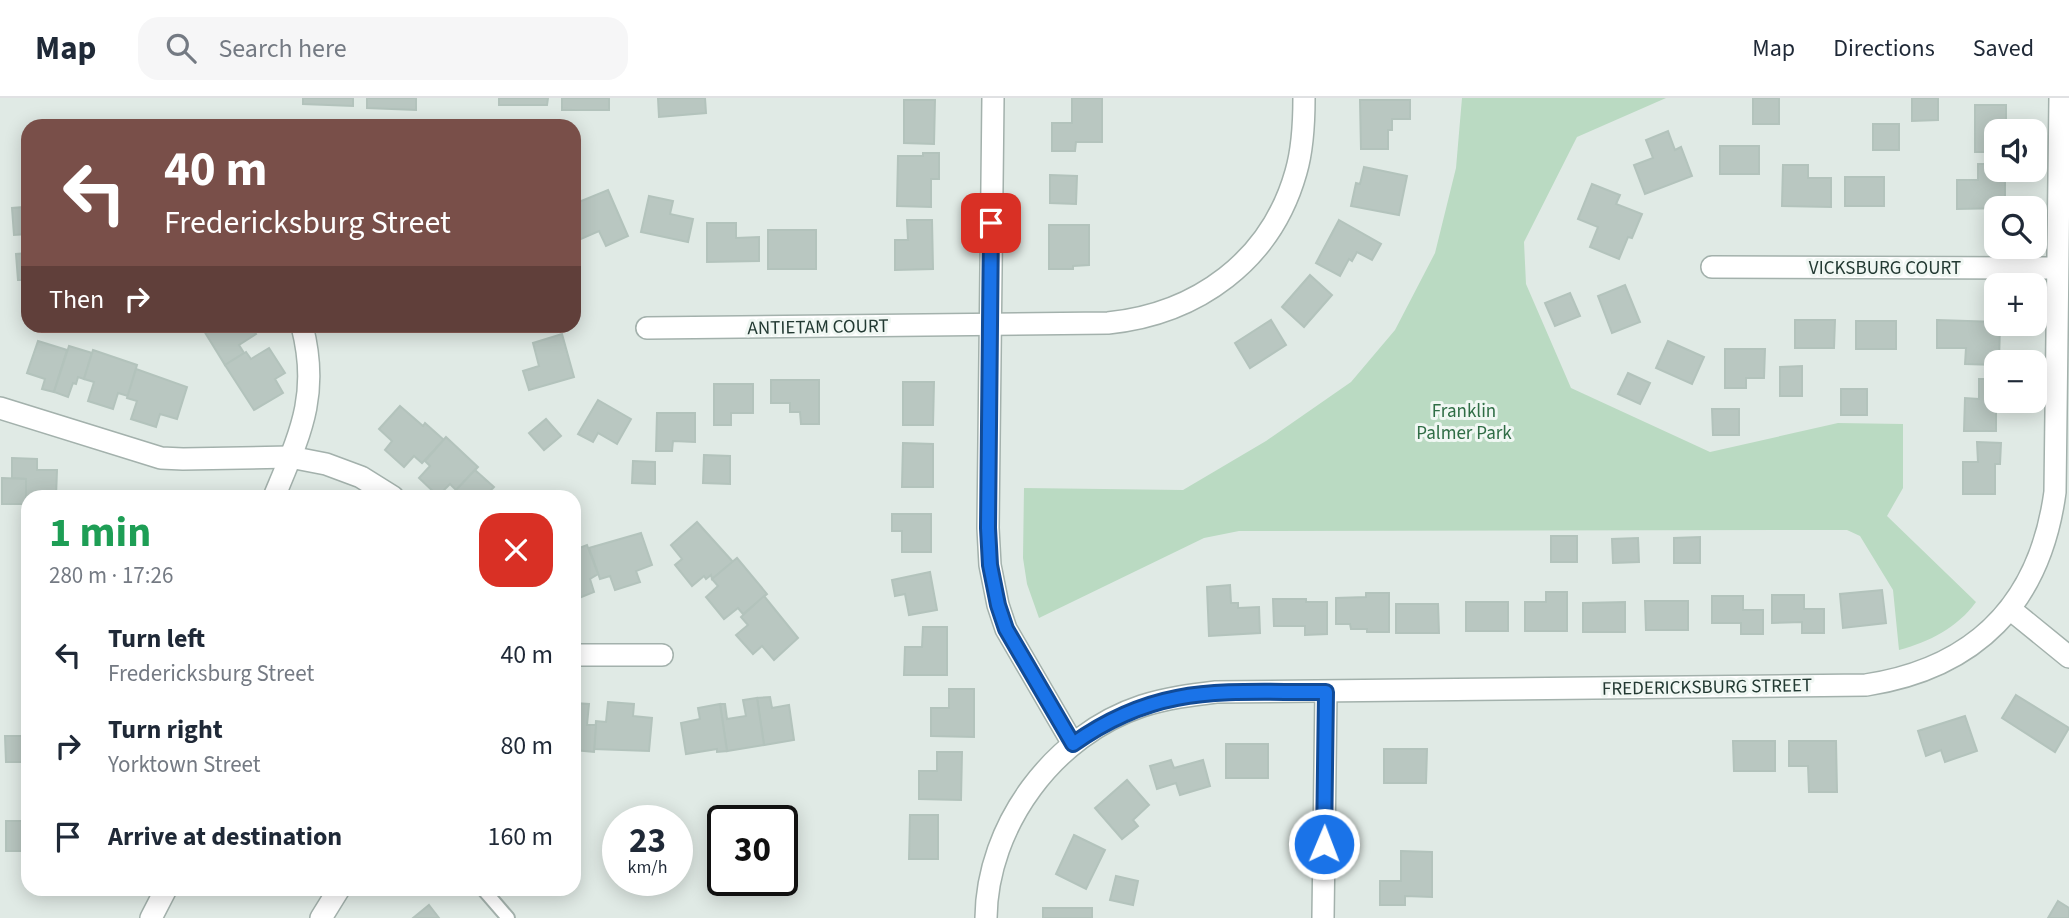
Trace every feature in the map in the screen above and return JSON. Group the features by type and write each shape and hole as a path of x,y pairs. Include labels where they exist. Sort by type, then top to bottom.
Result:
{"street":[{"path":"993,98 988,528 990,565 1006,629 1073,744"},
{"name":"ANTIETAM COURT","path":"647,328 1108,323 1160,314 1189,302 1221,283 1244,263 1265,238 1290,192 1303,142 1304,98"},
{"name":"FREDERICKSBURG STREET","path":"986,918 986,903 994,864 1008,827 1026,795 1045,770 1073,744 1119,715 1174,697 1216,692 1866,685 1912,676 1945,662 1983,636 2010,609 2037,565 2046,540 2052,509 2060,98"},
{"name":"VICKSBURG COURT","path":"1712,267 2057,268"},
{"path":"277,490 303,426 310,376 304,333"},
{"path":"0,408 161,457 290,457 326,464 361,477 382,490"},
{"path":"2010,609 2069,657"},
{"path":"581,655 662,655"},
{"path":"1323,918 1326,692"},
{"path":"151,918 162,896"},
{"path":"321,918 335,896"}],"lane":[{"path":"490,896 508,918"}],"green space":[{"name":"Franklin Palmer Park","path":"1462,98 1666,98 1577,137 1524,242 1526,284 1571,388 1710,452 1838,423 1903,424 1903,488 1887,516 1976,602 1960,619 1932,638 1899,650 1893,590 1860,536 1847,530 1239,531 1204,538 1039,618 1027,584 1023,558 1024,488 1183,490 1266,441 1351,382 1395,330 1435,253 1456,168"}],"building":[{"path":"303,98 353,98 353,106 303,104"},
{"path":"367,98 416,98 416,110 367,108"},
{"path":"499,98 548,98 547,105 499,105"},
{"path":"562,98 609,98 609,110 562,110"},
{"path":"658,98 705,98 706,113 659,117"},
{"path":"1072,98 1102,98 1102,142 1076,142 1075,151 1052,151 1052,123 1072,123"},
{"path":"1753,98 1779,98 1779,124 1753,124"},
{"path":"1912,98 1938,98 1938,120 1912,121"},
{"path":"904,100 935,100 934,144 904,143"},
{"path":"1360,100 1410,100 1410,119 1392,119 1392,130 1388,130 1388,149 1361,149"},
{"path":"1975,105 2006,105 2006,119 1984,119 1984,152 1975,152"},
{"path":"1873,124 1899,124 1899,150 1873,150"},
{"path":"1668,131 1675,150 1681,147 1692,176 1645,194 1634,165 1653,158 1646,140"},
{"path":"1720,146 1759,146 1759,174 1720,174"},
{"path":"923,153 939,153 939,179 931,179 931,207 897,206 898,156 923,156"},
{"path":"1978,164 1984,164 1984,182 2005,182 2005,196 1984,196 1984,208 1957,209 1957,180 1978,180"},
{"path":"1783,165 1808,165 1808,178 1831,178 1831,207 1782,206"},
{"path":"1364,167 1407,176 1399,215 1351,206 1356,183 1360,184"},
{"path":"1050,175 1077,176 1076,204 1050,203"},
{"path":"1845,177 1884,177 1884,206 1845,206"},
{"path":"1592,184 1620,195 1616,204 1642,214 1619,259 1590,247 1598,227 1578,219"},
{"path":"608,190 628,236 606,246 599,231 581,239 581,201"},
{"path":"649,196 673,201 670,214 693,219 688,242 641,232"},
{"path":"21,207 21,234 14,235 12,208"},
{"path":"907,220 932,220 933,269 895,270 895,240 908,240"},
{"path":"1339,220 1381,244 1372,260 1357,252 1352,261 1349,259 1340,276 1316,263"},
{"path":"707,223 736,223 736,238 759,237 759,261 707,262"},
{"path":"1049,225 1089,225 1089,265 1073,266 1073,269 1049,269"},
{"path":"768,230 816,230 816,269 768,269"},
{"path":"16,254 21,254 21,280 18,280"},
{"path":"1310,275 1332,295 1304,327 1282,307"},
{"path":"1625,285 1640,322 1612,333 1598,296"},
{"path":"1570,293 1580,316 1555,326 1545,303"},
{"path":"1271,320 1286,345 1250,368 1235,343"},
{"path":"1795,320 1835,320 1834,348 1795,348"},
{"path":"1937,320 1984,322 1984,336 2000,336 1999,350 1984,350 1984,365 1965,364 1966,348 1937,348"},
{"path":"1856,321 1896,321 1896,349 1856,349"},
{"path":"205,333 255,333 239,345 244,353 225,365"},
{"path":"562,334 574,377 529,390 523,371 539,366 533,343"},
{"path":"38,341 67,350 54,392 42,389 45,379 27,373"},
{"path":"1668,341 1704,357 1692,384 1656,368"},
{"path":"69,346 92,353 84,379 78,377 68,397 54,392"},
{"path":"269,348 285,373 275,379 283,393 254,410 225,365 246,352 251,359"},
{"path":"1725,349 1765,349 1764,378 1746,378 1746,388 1725,388"},
{"path":"93,350 137,365 128,396 118,393 113,409 88,401 94,382 84,379"},
{"path":"1802,366 1802,396 1780,396 1780,367"},
{"path":"136,369 187,387 177,419 160,414 156,427 131,419 137,401 127,398"},
{"path":"1628,373 1650,383 1640,404 1618,394"},
{"path":"1979,379 1984,379 1984,413 1996,413 1996,431 1964,431 1965,398 1979,399"},
{"path":"771,380 819,380 819,424 801,424 800,412 790,412 790,403 771,403"},
{"path":"903,382 934,382 933,425 903,425"},
{"path":"714,384 753,384 753,413 731,413 731,425 714,425"},
{"path":"1841,389 1867,389 1867,415 1841,415"},
{"path":"598,400 631,419 617,444 598,433 593,442 578,434"},
{"path":"400,406 444,440 422,463 414,456 404,467 385,450 392,441 379,429"},
{"path":"1712,409 1739,409 1739,435 1713,435"},
{"path":"657,413 695,413 695,442 673,441 672,451 656,451"},
{"path":"546,419 561,436 544,450 529,433"},
{"path":"446,437 478,467 456,490 450,484 444,490 432,490 419,478 430,466 425,461"},
{"path":"1977,442 2001,443 2000,464 1995,464 1995,494 1963,494 1963,462 1978,462"},
{"path":"903,443 933,444 933,487 902,487"},
{"path":"704,455 730,456 730,484 703,483"},
{"path":"12,458 37,459 37,470 57,470 56,490 26,490 26,479 12,478"},
{"path":"633,461 655,462 655,484 632,483"},
{"path":"475,470 494,487 491,490 456,490"},
{"path":"2,478 26,479 26,490 21,490 21,504 2,504"},
{"path":"892,514 931,514 931,552 902,552 902,531 892,531"},
{"path":"697,522 733,562 712,579 711,575 706,579 704,576 692,586 675,565 682,559 671,545"},
{"path":"641,533 652,565 636,571 640,582 615,590 610,576 600,579 589,548"},
{"path":"1551,536 1577,536 1577,562 1551,562"},
{"path":"1700,537 1700,563 1674,563 1674,538"},
{"path":"1638,538 1639,562 1613,563 1612,539"},
{"path":"587,545 598,574 590,579 594,592 581,597 581,547"},
{"path":"737,558 767,594 743,614 738,608 724,619 706,597 718,586 712,579"},
{"path":"930,572 937,610 909,615 905,594 895,596 892,580"},
{"path":"1230,585 1231,603 1238,603 1238,608 1259,607 1260,633 1209,636 1207,587"},
{"path":"1882,590 1886,623 1843,628 1840,594"},
{"path":"1546,592 1567,592 1567,631 1525,631 1525,602 1546,602"},
{"path":"1366,593 1389,593 1389,632 1367,632 1367,629 1351,629 1350,624 1336,624 1336,598 1366,597"},
{"path":"1772,595 1804,595 1804,609 1824,609 1824,633 1802,633 1802,622 1772,623"},
{"path":"764,596 798,638 774,660 762,646 753,654 736,635 748,625 741,617"},
{"path":"1712,596 1743,596 1743,610 1763,610 1763,634 1741,634 1741,623 1712,623"},
{"path":"1273,599 1327,602 1327,634 1305,635 1305,626 1274,626"},
{"path":"1645,601 1688,601 1688,630 1646,630"},
{"path":"1466,602 1508,602 1508,631 1466,631"},
{"path":"1625,602 1625,632 1583,632 1583,603"},
{"path":"1396,604 1438,604 1439,633 1396,633"},
{"path":"923,627 947,627 947,675 904,675 905,647 922,647"},
{"path":"949,689 974,689 974,737 931,736 931,708 949,708"},
{"path":"2016,695 2069,728 2055,752 2002,718"},
{"path":"770,697 772,708 789,705 794,740 764,745 757,698"},
{"path":"757,698 764,745 727,751 720,704 725,704 727,719 746,716 743,700"},
{"path":"608,702 634,704 633,716 652,718 649,751 594,749 596,721 606,722"},
{"path":"581,703 589,704 587,725 596,725 594,752 581,751"},
{"path":"720,704 727,751 717,752 717,749 686,754 681,723 700,719 698,708"},
{"path":"1965,716 1977,751 1945,762 1941,750 1926,756 1918,731"},
{"path":"5,736 21,736 21,762 6,762"},
{"path":"1733,741 1775,741 1775,771 1734,771"},
{"path":"1789,741 1836,741 1837,792 1809,792 1808,766 1789,766"},
{"path":"1226,744 1268,744 1268,778 1226,778"},
{"path":"1384,749 1427,749 1426,783 1384,783"},
{"path":"937,752 962,752 961,800 919,799 919,771 937,771"},
{"path":"1171,760 1174,768 1203,760 1210,786 1180,795 1176,783 1157,789 1150,766"},
{"path":"1127,780 1149,805 1133,820 1138,826 1122,839 1095,808"},
{"path":"910,815 938,815 938,859 909,859"},
{"path":"6,821 21,821 21,851 6,851"},
{"path":"1074,835 1105,850 1086,889 1056,874"},
{"path":"1401,851 1432,852 1432,897 1405,896 1405,905 1380,905 1380,881 1401,881"},
{"path":"1116,876 1138,881 1133,905 1110,900"},
{"path":"2058,901 2069,908 2069,918 2048,918"},
{"path":"429,905 439,918 413,918"},
{"path":"1043,908 1092,908 1092,918 1043,918"}],"route":[{"path":"991,223 988,528 990,565 1006,629 1073,744 1119,715 1174,697 1216,692 1326,692 1324,844"}]}
